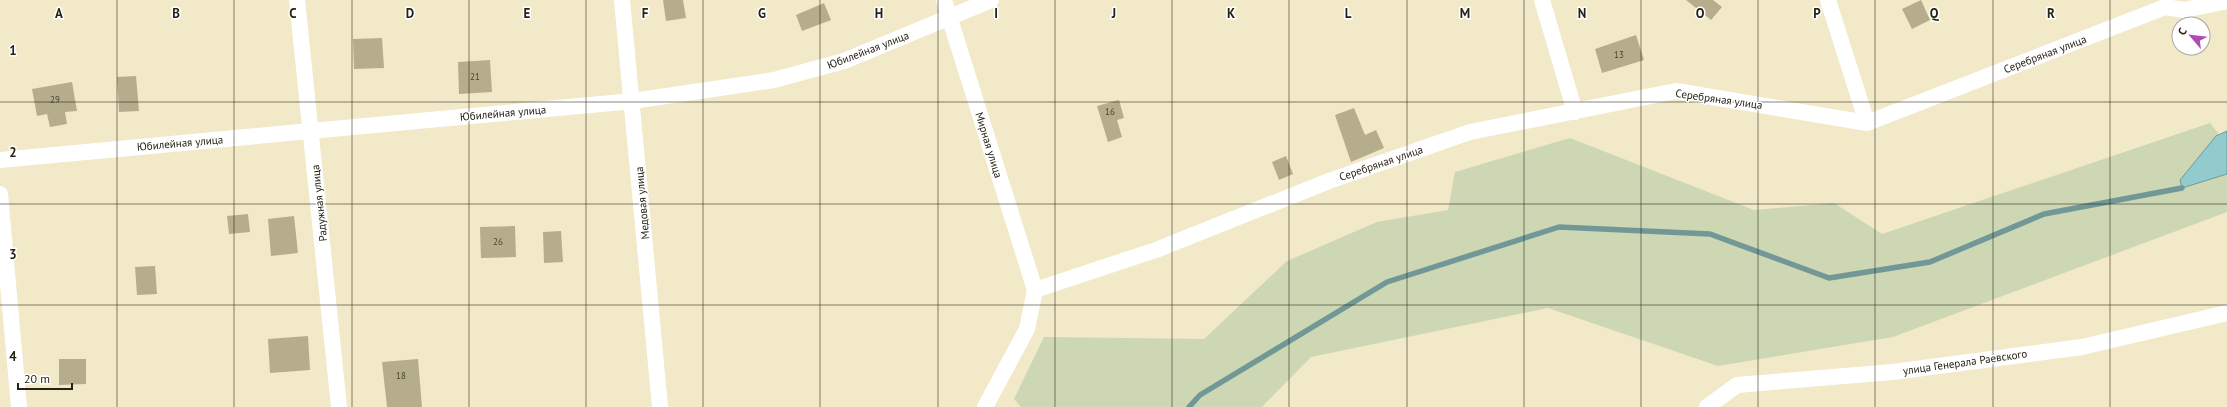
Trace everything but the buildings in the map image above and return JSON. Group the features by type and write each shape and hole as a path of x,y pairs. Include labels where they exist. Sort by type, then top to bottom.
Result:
{"street":[{"name":"Радужная улица","path":"297,0 339,407"},
{"name":"Медовая улица","path":"622,0 633,101 660,407"},
{"name":"Мирная улица","path":"944,0 1034,290"},
{"name":"Юбилейная улица","path":"0,160 633,101 774,80 844,61 991,0"},
{"path":"1542,0 1575,112"},
{"path":"1828,0 1867,123"},
{"name":"Серебряная улица","path":"1034,290 1156,250 1329,181 1470,132 1676,91 1867,123 2160,4 2184,10 2227,1"},
{"path":"0,194 19,407"},
{"path":"985,407 1027,329 1034,290"},
{"name":"улица Генерала Раевского","path":"1707,407 1737,385 1893,372 2082,347 2227,313"}],"green space":[{"path":"2210,123 2227,144 2227,212 1893,337 1718,366 1548,308 1311,357 1262,407 1021,407 1014,399 1044,337 1204,339 1287,261 1377,222 1448,210 1455,172 1570,138 1754,210 1834,203 1882,234"}],"water":[{"path":"2227,131 2227,174 2182,188 2180,180 2216,136"}],"waterway":[{"path":"1189,407 1200,395 1387,282 1559,227 1710,234 1829,278 1930,262 2044,214 2182,188"}]}
